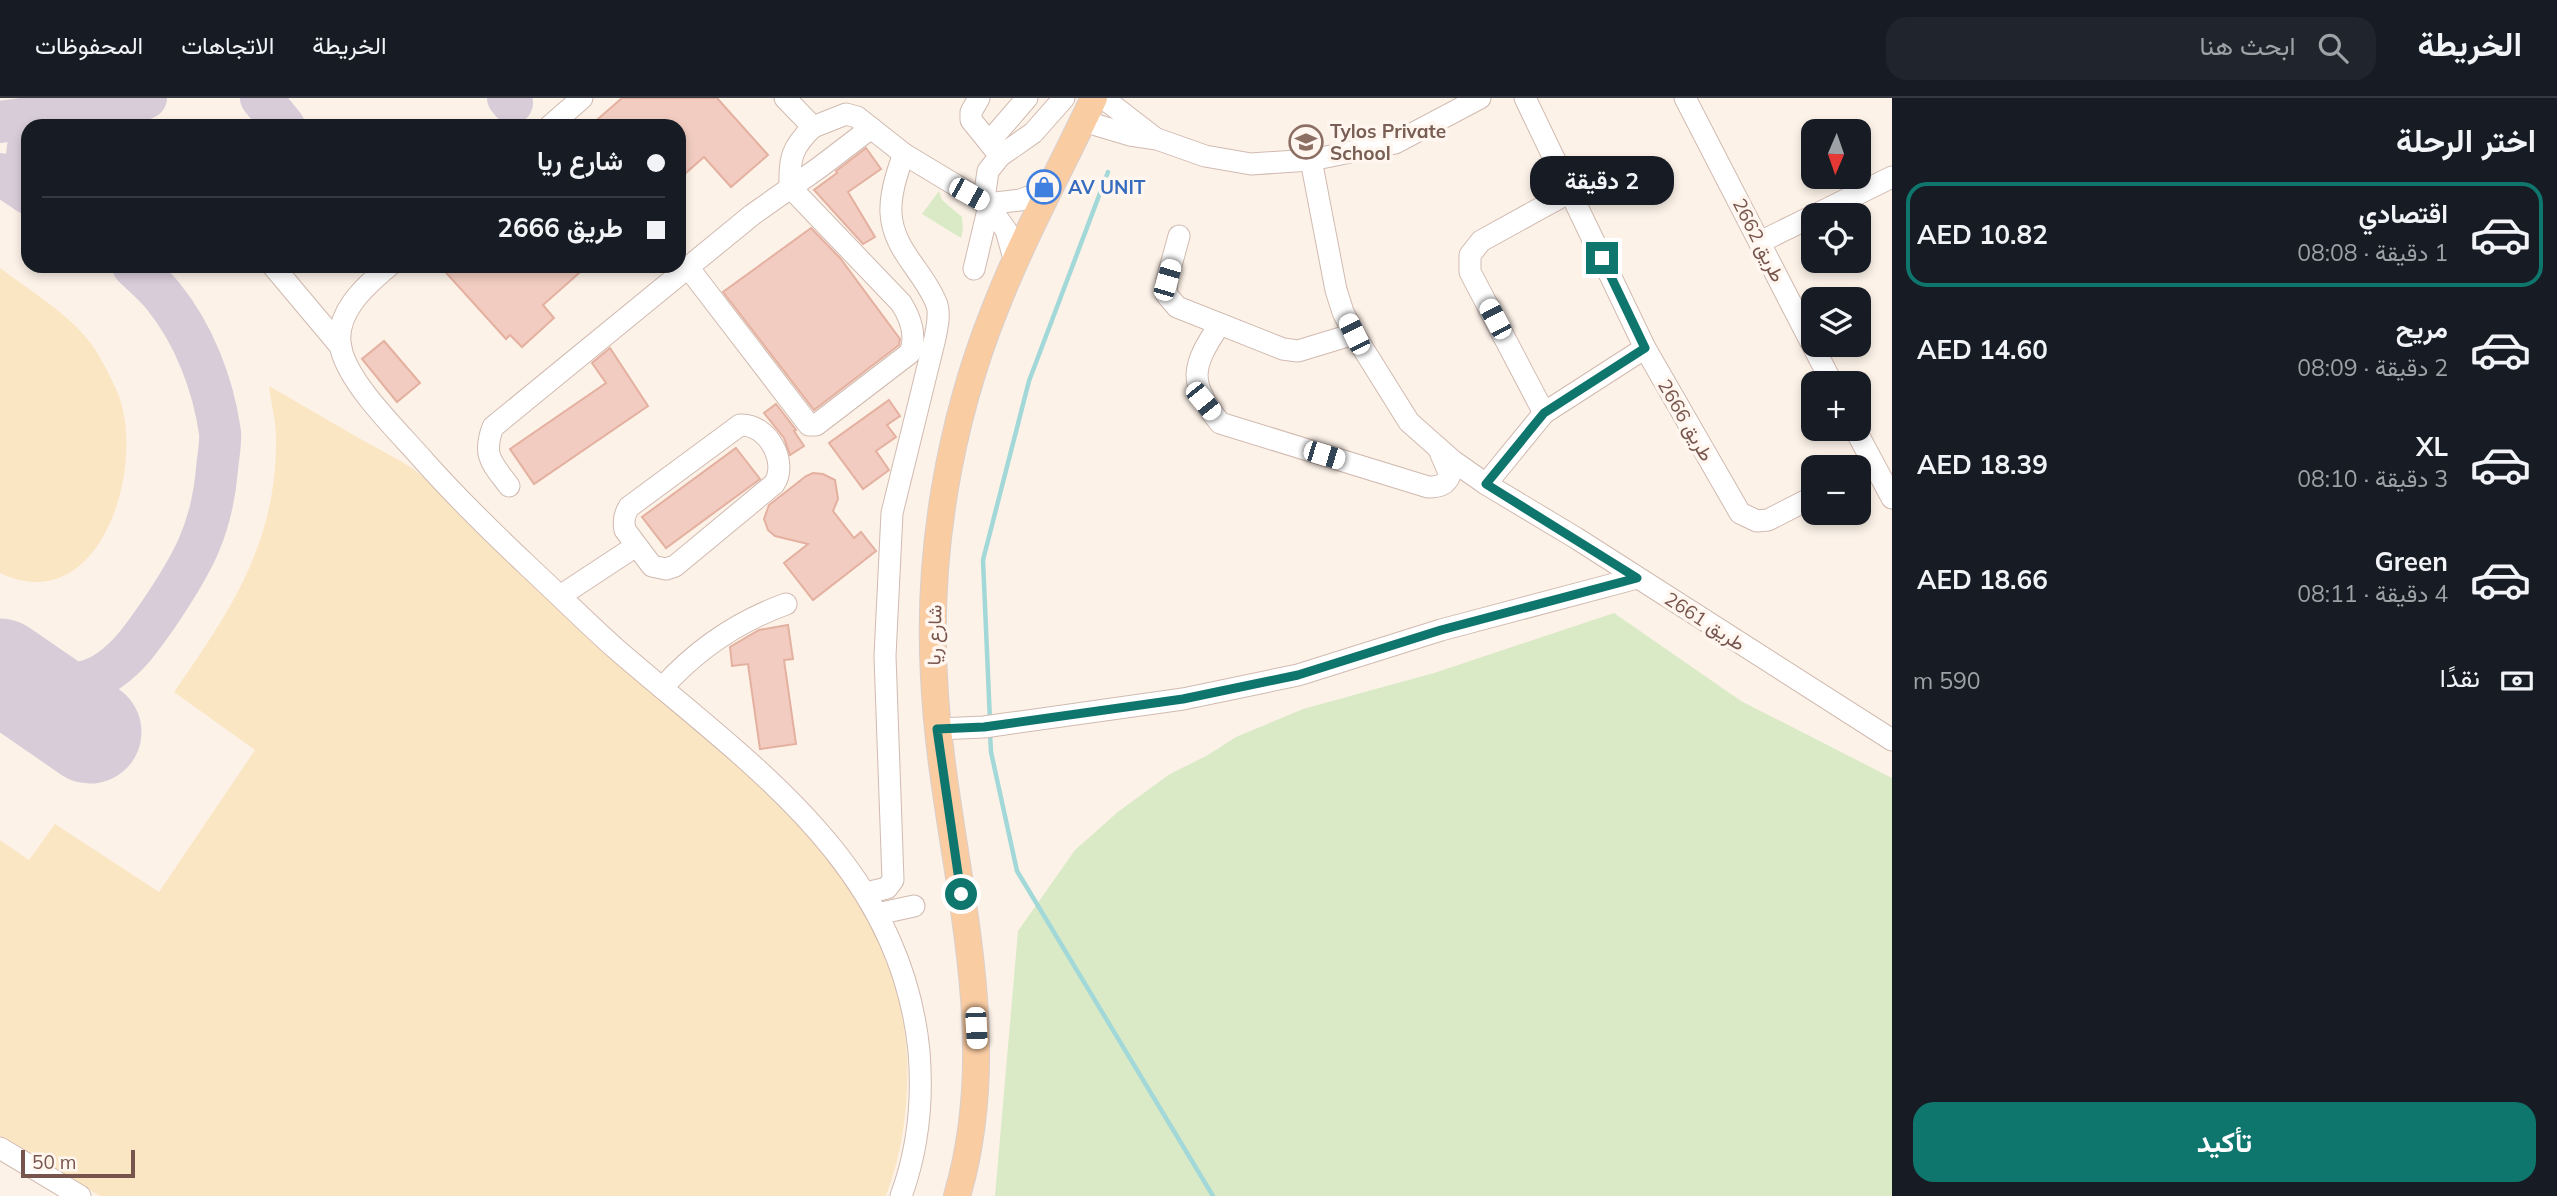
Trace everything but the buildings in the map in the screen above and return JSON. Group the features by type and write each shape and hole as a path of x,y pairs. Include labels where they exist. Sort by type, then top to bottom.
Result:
{"main road":[{"name":"شارع ريا","path":"957,1196 971,1136 977,1052 972,962 937,729 933,674 937,553 946,485 958,426 978,354 1015,262 1089,109"}],"street":[{"path":"558,119 583,98"},
{"path":"979,98 971,112 971,120 995,149"},
{"path":"974,269 985,222 988,171 995,149 1027,98"},
{"path":"995,149 1033,133 1064,98"},
{"path":"1103,98 1157,139"},
{"path":"1089,109 1130,135 1157,139 1205,156 1251,164 1311,160 1395,143 1480,98"},
{"name":"طريق 2666","path":"1525,98 1645,348 1740,513 1757,521 1768,520 1801,503"},
{"name":"طريق 2662","path":"1685,98 1826,371"},
{"path":"785,99 813,127"},
{"path":"871,128 790,187 687,266 805,423 816,425 910,353 913,339 909,317 891,290 790,187 789,165 797,142 813,127 846,114 857,117 871,128 904,154 987,204 1006,230 1015,262"},
{"path":"866,893 887,888 893,880 885,656 892,513 935,338 938,312 930,292 902,249 893,227 892,198 904,154"},
{"name":"طريق 2661","path":"1311,160 1336,290 1354,334 1409,422 1439,449 1486,484 1892,740"},
{"path":"1840,203 1892,177"},
{"path":"987,204 1020,200 1051,189"},
{"path":"1544,413 1470,272 1470,255 1481,241 1570,192"},
{"path":"1760,243 1801,222"},
{"path":"1179,236 1166,294 1177,307 1283,349 1298,351 1354,334"},
{"path":"279,273 341,347 362,388 452,493 560,597 799,809 844,862 866,893 896,952 917,1030 920,1069 918,1132 901,1196"},
{"path":"341,347 343,323 350,306 364,287 381,273"},
{"path":"509,486 487,455 493,427 638,310 679,273"},
{"path":"1220,324 1198,360 1197,370 1203,401 1220,423 1428,487 1448,482 1450,475 1439,449"},
{"path":"1486,484 1544,413 1645,348"},
{"path":"740,425 753,426 760,430 779,459 780,472 774,484 671,568 661,570 652,566 636,546 623,523 629,507 740,425"},
{"path":"1871,475 1892,498"},
{"path":"560,597 636,546"},
{"path":"937,729 992,726 1183,699 1298,675 1441,630 1637,578"},
{"path":"662,688 681,667 717,638 752,618 786,604"},
{"path":"877,914 914,906"},
{"path":"0,1148 80,1196"}],"green space":[{"path":"939,191 942,200 962,217 961,238 922,214"},
{"path":"1614,613 1741,701 1892,778 1892,1196 995,1196 1018,931 1075,850 1119,811 1170,774 1236,737 1303,709 1434,673"}],"sand":[{"path":"0,268 64,316 88,340 116,389 125,419 126,455 121,491 109,526 90,555 66,575 36,582 0,573"},
{"path":"269,386 412,468 575,625 745,772 793,820 836,871 871,927 896,988 907,1056 904,1127 886,1196 100,1196 0,1136 0,840 29,860 55,824 159,892 255,750 174,692 231,604 259,543 274,476 276,432"}],"waterway":[{"path":"990,721 983,560 1029,381 1108,172"},
{"path":"990,733 991,752 1017,871 1213,1196"}],"taxiway":[{"path":"21,119 135,103 146,98"},
{"path":"261,98 278,119"},
{"path":"508,98 512,103"},
{"path":"0,122 21,119"},
{"path":"0,174 21,188"},
{"path":"11,678 56,684 79,683 100,676 118,664 139,641 170,597 190,563 205,529 214,491 220,441 217,414 193,343 163,296 140,273"}],"runway":[{"path":"0,670 90,732"}],"place":[{"name":"Tylos Private School","path":"1306,142"},
{"name":"AV UNIT","path":"1044,187"}],"route":[{"path":"961,894 937,729 984,727 1183,699 1298,675 1441,630 1637,578 1486,484 1544,413 1645,348 1602,258"}]}
